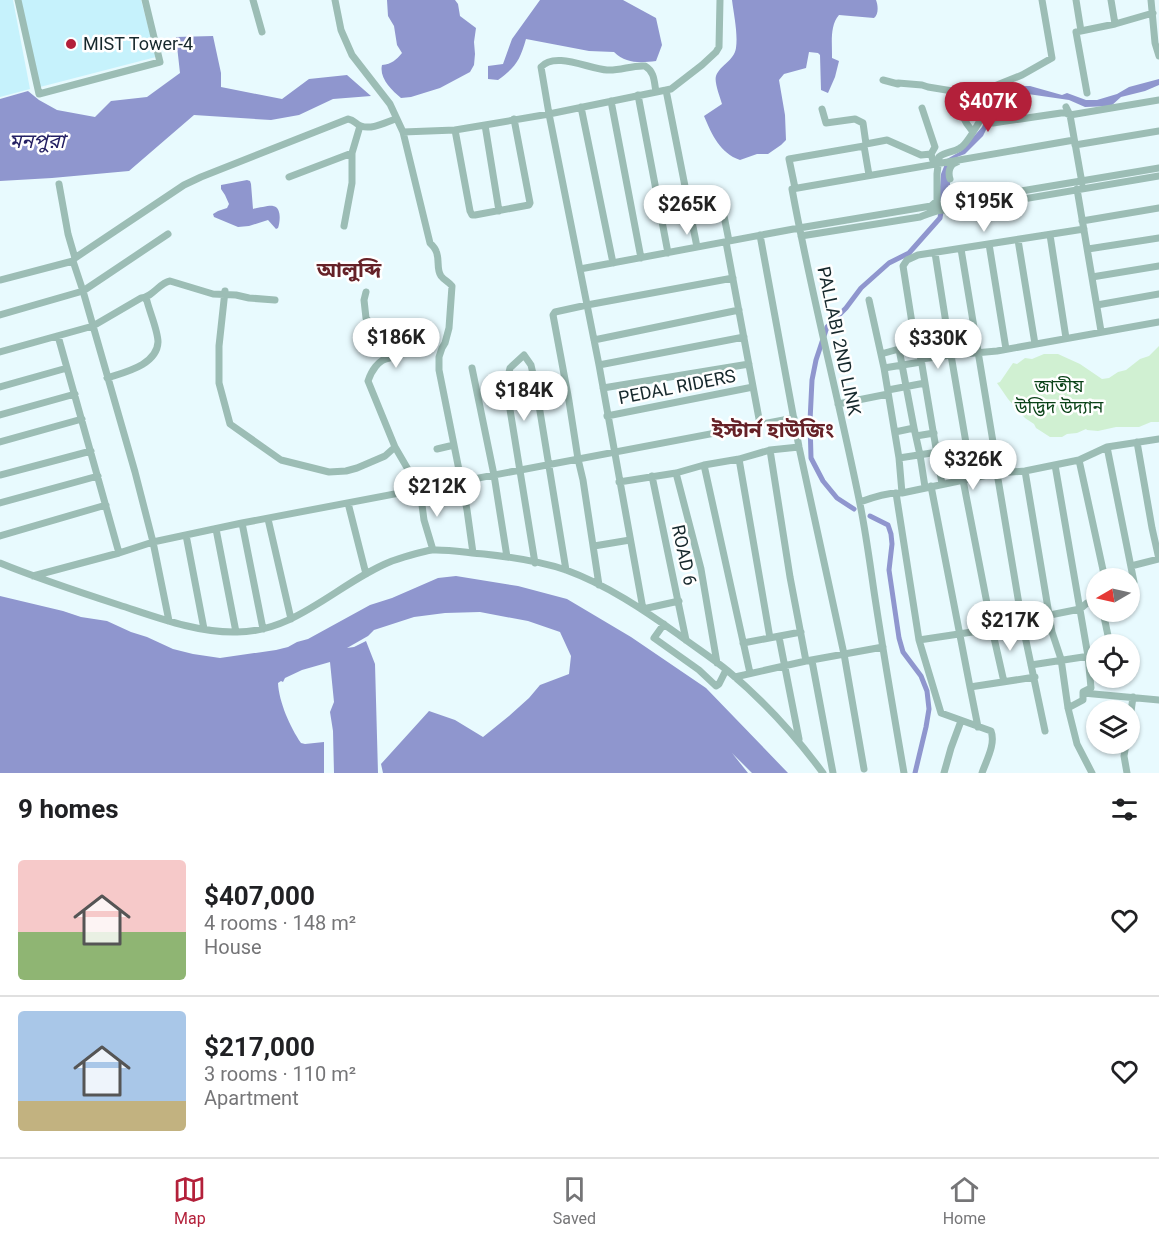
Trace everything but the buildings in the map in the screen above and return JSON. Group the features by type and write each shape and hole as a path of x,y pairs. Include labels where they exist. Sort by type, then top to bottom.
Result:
{"street":[{"path":"18,0 39,94 160,62 145,0"},
{"path":"254,0 262,32"},
{"path":"335,0 341,30 352,55 390,105 403,132 430,243 436,251 441,276 452,286 449,328 442,348 439,370 467,510 473,553"},
{"path":"403,132 455,130 549,114 669,89 716,52 720,0"},
{"path":"975,99 992,87 1022,75 1052,58 1042,0"},
{"path":"1076,0 1081,30"},
{"path":"1111,0 1115,24"},
{"path":"1151,0 1155,14 1155,43 1159,56"},
{"path":"1087,93 1076,32 1155,14"},
{"path":"643,609 599,365 541,71 543,64 567,61 605,70 645,66 653,73 656,92"},
{"path":"883,80 971,94 984,112"},
{"path":"801,236 920,217 932,208 937,201 939,157 943,153 961,149 980,122 993,93 992,87"},
{"path":"669,89 697,247"},
{"path":"950,91 973,132"},
{"path":"638,95 668,252"},
{"path":"611,100 641,258"},
{"path":"993,123 1061,112 1070,115 1159,100"},
{"path":"581,107 613,263"},
{"path":"1066,107 1070,115 1075,143 1083,225 1101,331"},
{"path":"922,108 935,147 931,154"},
{"path":"822,110 826,123 855,119 863,123 869,175"},
{"path":"0,280 74,260 184,185 348,119 360,126 368,127 396,118"},
{"path":"455,130 472,215 530,206 514,120"},
{"path":"485,125 499,211"},
{"path":"344,226 352,183 352,153 360,126"},
{"path":"795,188 965,158 1159,131"},
{"path":"865,145 887,140 921,155 931,154"},
{"name":"PALLABI 2ND LINK","path":"865,145 789,159 799,228 860,502 904,773"},
{"path":"961,149 965,158"},
{"path":"289,177 352,153"},
{"path":"931,154 937,164"},
{"path":"951,179 949,174 954,162 965,158"},
{"path":"1080,186 1159,168"},
{"path":"580,269 799,228 1159,176"},
{"path":"59,184 74,260 153,542 169,621"},
{"path":"687,197 713,193 720,196 760,424"},
{"path":"942,484 926,383 915,342 903,266 907,260 918,255 1050,235 1159,208"},
{"path":"0,315 83,291 168,234"},
{"path":"760,235 799,447 844,654 864,769"},
{"path":"1050,235 1066,338"},
{"path":"1088,249 1159,238"},
{"path":"1018,240 1035,344"},
{"path":"989,244 1006,349"},
{"path":"961,249 1022,622 1045,731"},
{"path":"935,253 972,478"},
{"path":"1092,277 1159,266"},
{"path":"599,585 583,480 553,315 555,312 586,305 733,278"},
{"path":"0,352 93,326 141,298 145,298 165,282 171,281 213,294 224,293 275,300"},
{"path":"366,292 364,300 366,318 375,329 390,358 377,364 368,381 395,447 420,490 424,520 433,550"},
{"path":"224,293 219,346 219,382 230,424 281,460 329,472 357,468 385,456 395,447"},
{"path":"1097,305 1159,294"},
{"path":"107,378 135,368 152,358 157,350 158,340 145,298"},
{"path":"869,300 884,368 899,458 899,493 919,640 940,713 991,731 993,735 982,773"},
{"path":"594,340 739,310"},
{"path":"884,368 951,355 998,351 1159,322"},
{"path":"58,336 119,553"},
{"path":"599,365 744,337"},
{"path":"881,354 915,342"},
{"path":"899,349 978,727"},
{"path":"535,563 506,385 510,368 524,355 531,364 550,465 566,570"},
{"path":"603,388 749,364"},
{"path":"0,387 67,368"},
{"path":"472,368 494,475 507,557"},
{"path":"838,405 906,386 926,383"},
{"name":"PEDAL RIDERS","path":"607,416 753,387"},
{"path":"0,416 75,394"},
{"path":"32,576 153,542 242,523 794,418"},
{"path":"0,442 82,419"},
{"path":"895,432 934,434"},
{"path":"860,502 874,496 899,493 998,472 1025,471 1079,460 1107,447 1159,439"},
{"path":"1107,447 1131,566 1159,559 1137,442"},
{"path":"437,449 454,446"},
{"path":"619,482 676,473 770,450 799,447"},
{"path":"770,450 790,577 833,773"},
{"path":"0,475 91,451"},
{"path":"899,458 938,452"},
{"path":"739,459 770,638"},
{"path":"1079,460 1103,568"},
{"path":"704,465 750,673"},
{"path":"1055,465 1086,644"},
{"path":"1025,471 1052,632 1061,659 1068,708 1077,744 1092,773"},
{"path":"676,473 701,569 717,663"},
{"path":"0,503 98,476"},
{"name":"ROAD 6","path":"652,476 686,640"},
{"path":"963,480 992,629 1005,682"},
{"path":"348,503 366,574"},
{"path":"0,536 106,505"},
{"path":"268,519 291,619"},
{"path":"242,523 263,629"},
{"path":"216,529 236,633"},
{"path":"186,535 204,629"},
{"path":"594,546 630,540"},
{"path":"0,563 32,576 169,621 236,633 279,625 391,561 433,550 507,557 566,570 643,609 735,677 800,741 823,773"},
{"path":"643,609 679,601"},
{"path":"919,640 992,629 1080,609 1086,604"},
{"path":"664,624 654,638 699,670 716,686 720,684 726,670"},
{"path":"743,643 801,632"},
{"path":"779,637 800,741"},
{"path":"735,677 882,647"},
{"path":"1031,665 1086,656"},
{"path":"970,687 1035,677"},
{"path":"1083,693 1091,688"},
{"path":"1083,693 1159,700"},
{"path":"1068,708 1083,700 1083,693"},
{"path":"944,773 961,721"},
{"path":"1124,754 1127,773"}],"shaded area":[{"path":"0,0 13,0 30,89 0,97"},
{"path":"21,0 141,0 156,57 40,87"}],"green space":[{"name":"জাতীয় উদ্ভিদ উদ্যান","path":"1159,346 1159,422 1151,422 1139,427 1116,427 1098,431 1086,429 1062,437 1050,437 1025,418 997,383 1013,363 1017,364 1025,358 1032,359 1044,354 1058,354 1080,364 1102,379 1109,378 1149,356"}],"water":[{"path":"387,0 455,0 460,16 476,28 474,65 470,72 440,88 411,97 401,98 397,95 382,75 382,65 394,61 402,53 397,45 394,26 388,16"},
{"path":"540,0 623,0 656,18 662,45 656,61 634,62 614,52 589,51 526,39 513,67 498,80 488,79 488,66 503,64 512,39"},
{"path":"732,0 876,0 878,7 874,18 839,15 836,19 832,34 832,58 839,61 828,93 821,90 820,55 818,53 809,52 806,68 784,74 779,80 785,115 786,140 768,154 757,154 740,160 722,148 704,116 722,104 716,86 716,76 733,56 736,48"},
{"name":"মনপুরা","path":"213,36 221,73 221,87 282,99 309,79 347,75 371,96 333,99 299,115 271,120 194,115 129,171 0,181 0,99 28,91 57,110 95,117 111,101 147,97 180,73 176,37"},
{"path":"1159,79 1159,85 1121,97 1111,106 1085,107 1069,100 1014,92 1001,99 983,136 965,154 952,159 949,196 947,199 939,199 941,174 947,159 961,151 982,127 997,95 1019,86 1030,86 1062,95 1067,93 1086,100 1097,100 1117,94 1129,87"},
{"path":"247,180 251,184 253,209 276,207 280,216 278,228 276,229 268,220 238,227 214,217 213,214 227,208 229,204 221,185"},
{"path":"456,576 518,586 567,599 631,637 706,688 788,773 752,773 732,753 748,773 383,773 381,764 429,711 455,720 483,737 529,698 540,685 569,674 571,656 560,632 528,621 480,612 414,617 374,630 347,648 366,641 375,664 378,773 334,773 330,712 334,702 330,662 302,670 278,683 280,698 286,714 301,743 324,742 324,773 0,773 0,596 81,617 107,621 173,649 220,658 288,647 308,639 370,605 438,578"}],"waterway":[{"path":"854,509 837,498 823,481 811,458 812,380 816,360 827,327 846,308 861,288 889,263 909,253 940,218 944,192"},
{"path":"870,516 888,525 891,534 889,570 899,638 903,652 921,676 927,691 929,709 915,773"}],"place":[{"name":"MIST Tower-4","path":"71,44"}],"district":[{"name":"আলুব্দি","path":"349,270"},
{"name":"ইস্টার্ন হাউজিং","path":"773,430"}]}
